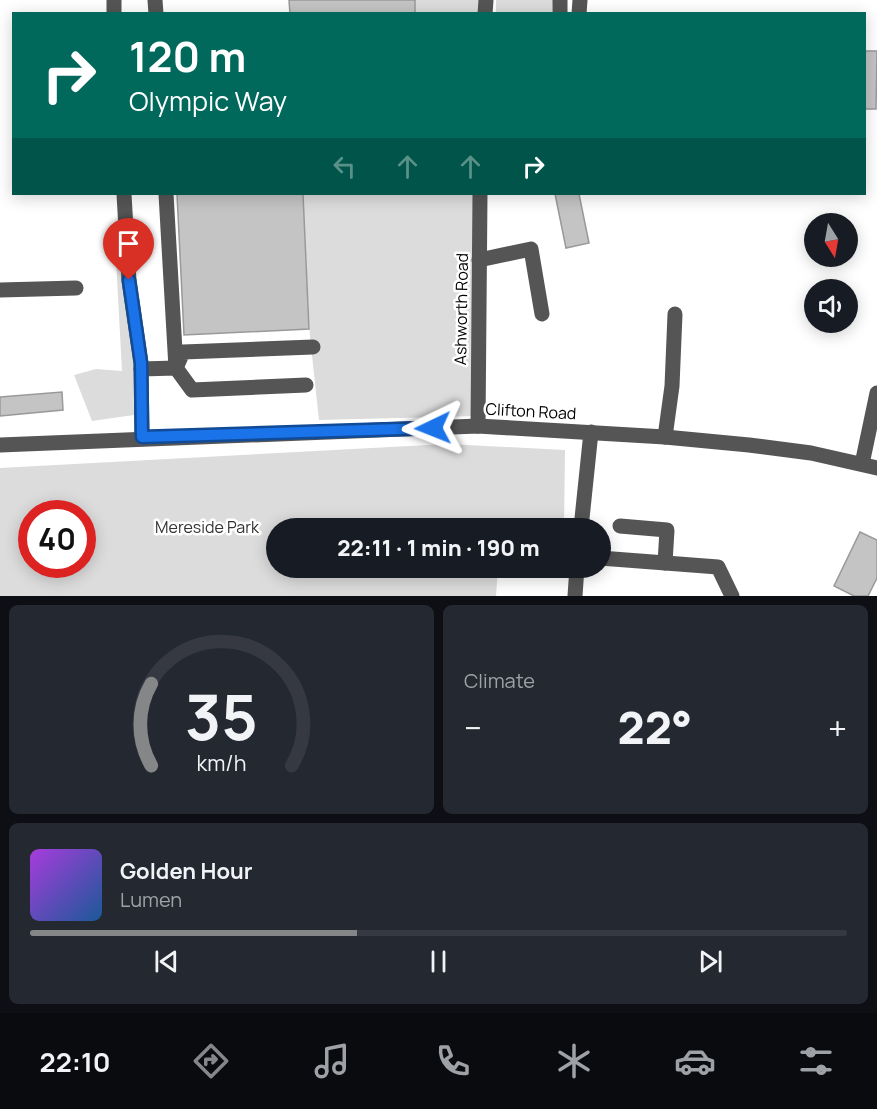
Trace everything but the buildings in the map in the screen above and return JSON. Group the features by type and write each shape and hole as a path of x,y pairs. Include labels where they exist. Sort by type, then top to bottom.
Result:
{"street":[{"path":"124,195 129,280 141,369 142,437"},
{"path":"166,195 176,368 192,390 306,385"},
{"name":"Ashworth Road","path":"478,426 480,195"},
{"path":"480,260 531,249 542,314"},
{"path":"0,290 76,288"},
{"path":"665,437 672,386 675,314"},
{"path":"176,368 183,352 313,347"},
{"path":"141,369 176,368"},
{"path":"870,466 877,393"},
{"name":"Clifton Road","path":"0,445 142,437 478,426 665,437 811,453 870,466"},
{"path":"582,518 591,432"},
{"path":"620,526 668,530 665,563"},
{"path":"611,559 717,567 732,596"},
{"path":"574,596 576,578"}],"green space":[{"path":"415,0 486,0 485,12 415,12"},
{"path":"496,0 553,0 552,12 496,12"},
{"path":"303,195 480,195 478,416 319,420 310,337"},
{"path":"123,259 133,345 134,415 92,421 74,375 96,369 122,371 116,260"},
{"name":"Mereside Park","path":"447,444 565,450 564,518 266,518 266,578 497,578 496,596 0,596 0,468"}],"route":[{"path":"129,280 141,363 142,437 433,428"}]}
